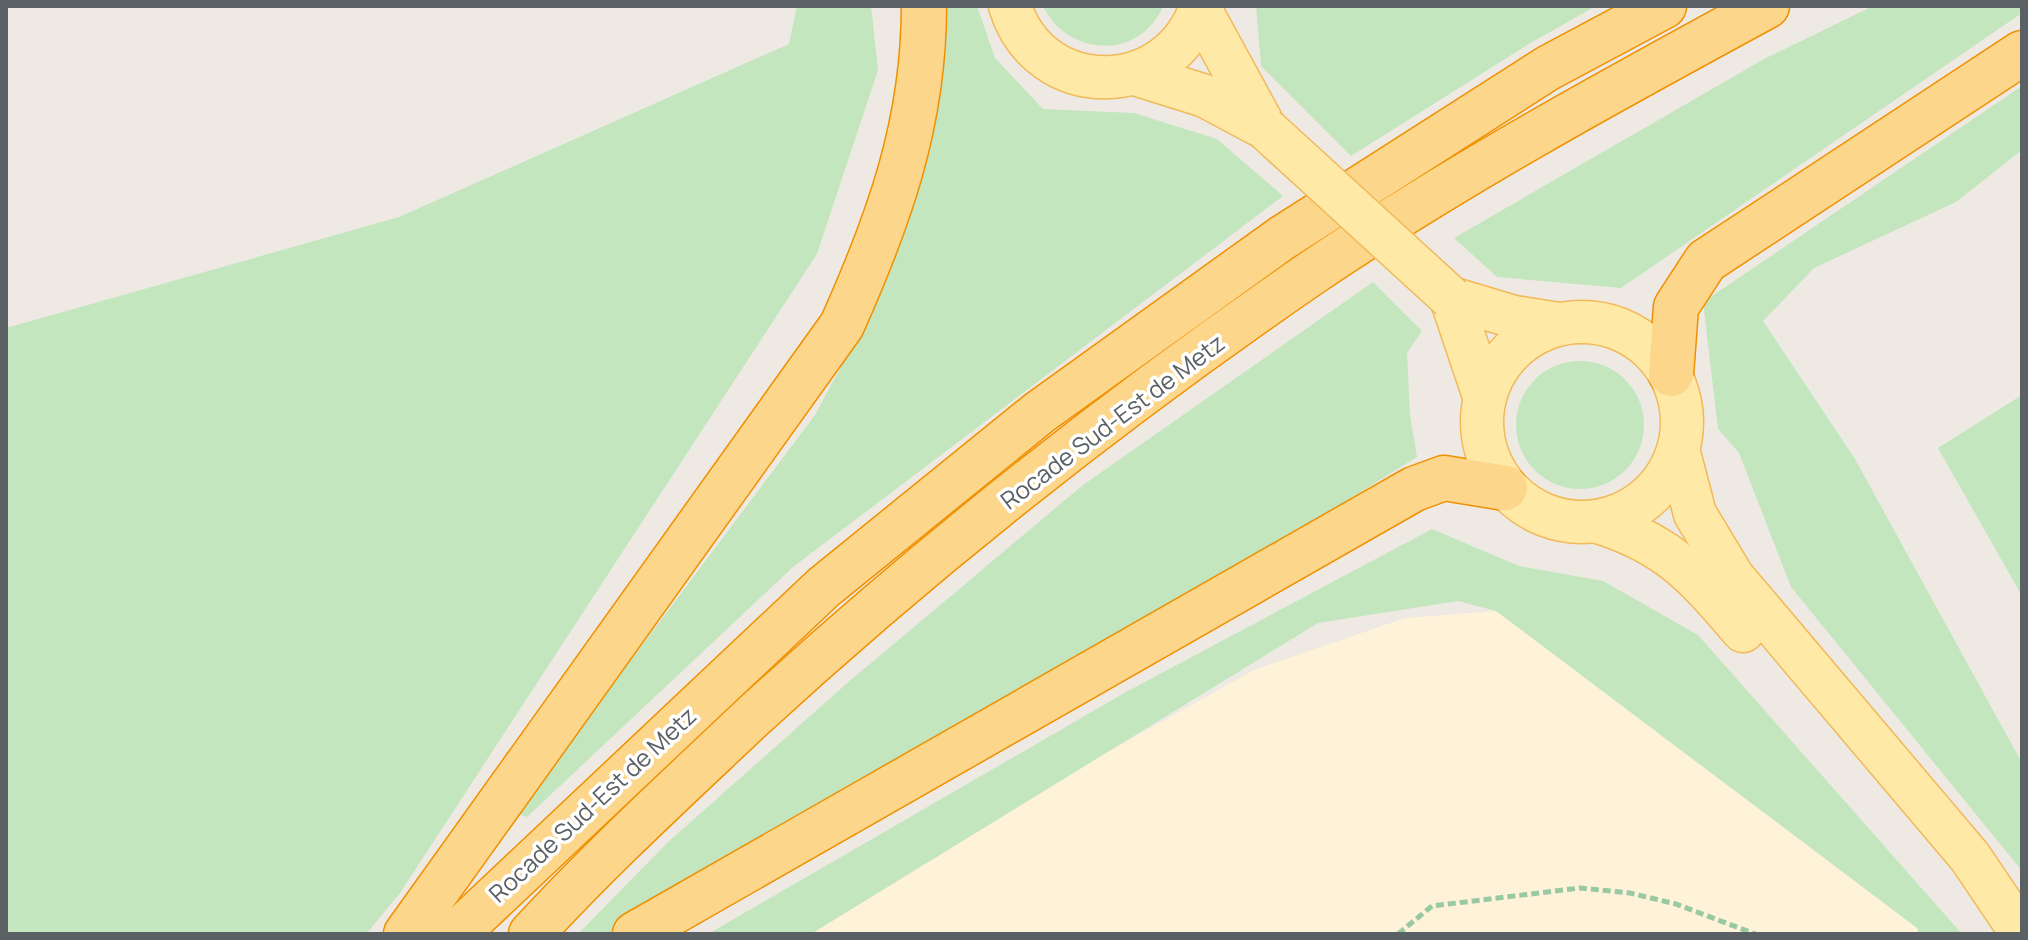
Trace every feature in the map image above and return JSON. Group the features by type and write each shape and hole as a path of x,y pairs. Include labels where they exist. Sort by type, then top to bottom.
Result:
{"highway":[{"path":"406,934 842,325 881,238 914,125 922,78 924,6"},
{"name":"Rocade Sud-Est de Metz","path":"456,934 824,587 1040,412 1282,238 1548,68 1664,6"},
{"name":"Rocade Sud-Est de Metz","path":"531,934 605,854 854,624 1055,460 1311,273 1576,109 1767,6"},
{"path":"1671,374 1676,307 1706,261 2022,53"},
{"path":"635,934 1414,489 1444,478 1505,488"}],"main road":[{"path":"1010,6 1026,39 1043,57 1087,77 1112,78 1135,74 1176,49 1191,31 1201,8"},
{"path":"1201,8 1265,128"},
{"path":"1135,74 1205,96 1265,128 1451,298 1514,317 1559,324 1591,322 1623,330 1650,347 1671,374 1681,399 1684,426 1679,453 1666,478 1648,499 1624,514 1598,522 1572,522 1547,517 1524,505 1505,488 1489,460 1481,429 1484,396 1500,364 1526,338 1559,324"},
{"path":"1451,298 1484,396"},
{"path":"1679,453 1695,514 1733,577 1970,857 2017,928"},
{"path":"1598,522 1645,539 1681,564 1949,867 2017,928"}],"path":[{"path":"1398,934 1432,906 1580,888 1630,893 1676,904 1755,934"}],"shaded area":[{"path":"1496,611 1950,934 795,934 837,904 1254,670 1405,618"}],"green space":[{"path":"797,6 871,6 878,70 817,254 400,893 366,934 6,934 6,328 399,217 789,44"},
{"path":"942,6 977,6 995,58 1043,109 1134,113 1217,139 1283,196 793,567 527,817 516,813 815,415 871,311 918,191 940,85"},
{"path":"1043,6 1163,6 1152,24 1138,36 1121,44 1103,46 1085,43 1069,35 1054,23"},
{"path":"1256,6 1596,6 1527,45 1351,156 1261,66"},
{"path":"1873,6 2022,6 2022,13 1621,288 1497,277 1454,238 1764,59"},
{"path":"2022,86 2022,150 1956,202 1814,268 1763,321 1855,459 2022,763 2022,871 1791,587 1739,453 1718,429 1703,302"},
{"path":"1373,282 1422,331 1407,353 1410,415 1417,457 1267,550 727,860 609,934 578,934 667,843 845,685 1083,485"},
{"path":"1580,361 1605,365 1626,379 1640,400 1644,425 1640,450 1626,471 1605,485 1580,489 1555,485 1534,471 1520,450 1516,425 1520,400 1534,379 1555,365"},
{"path":"2022,395 2022,596 1938,448"},
{"path":"1432,529 1519,566 1603,581 1698,635 1962,934 1919,934 1917,928 1496,611 1458,601 1318,623 811,934 708,934 1126,692"}]}
